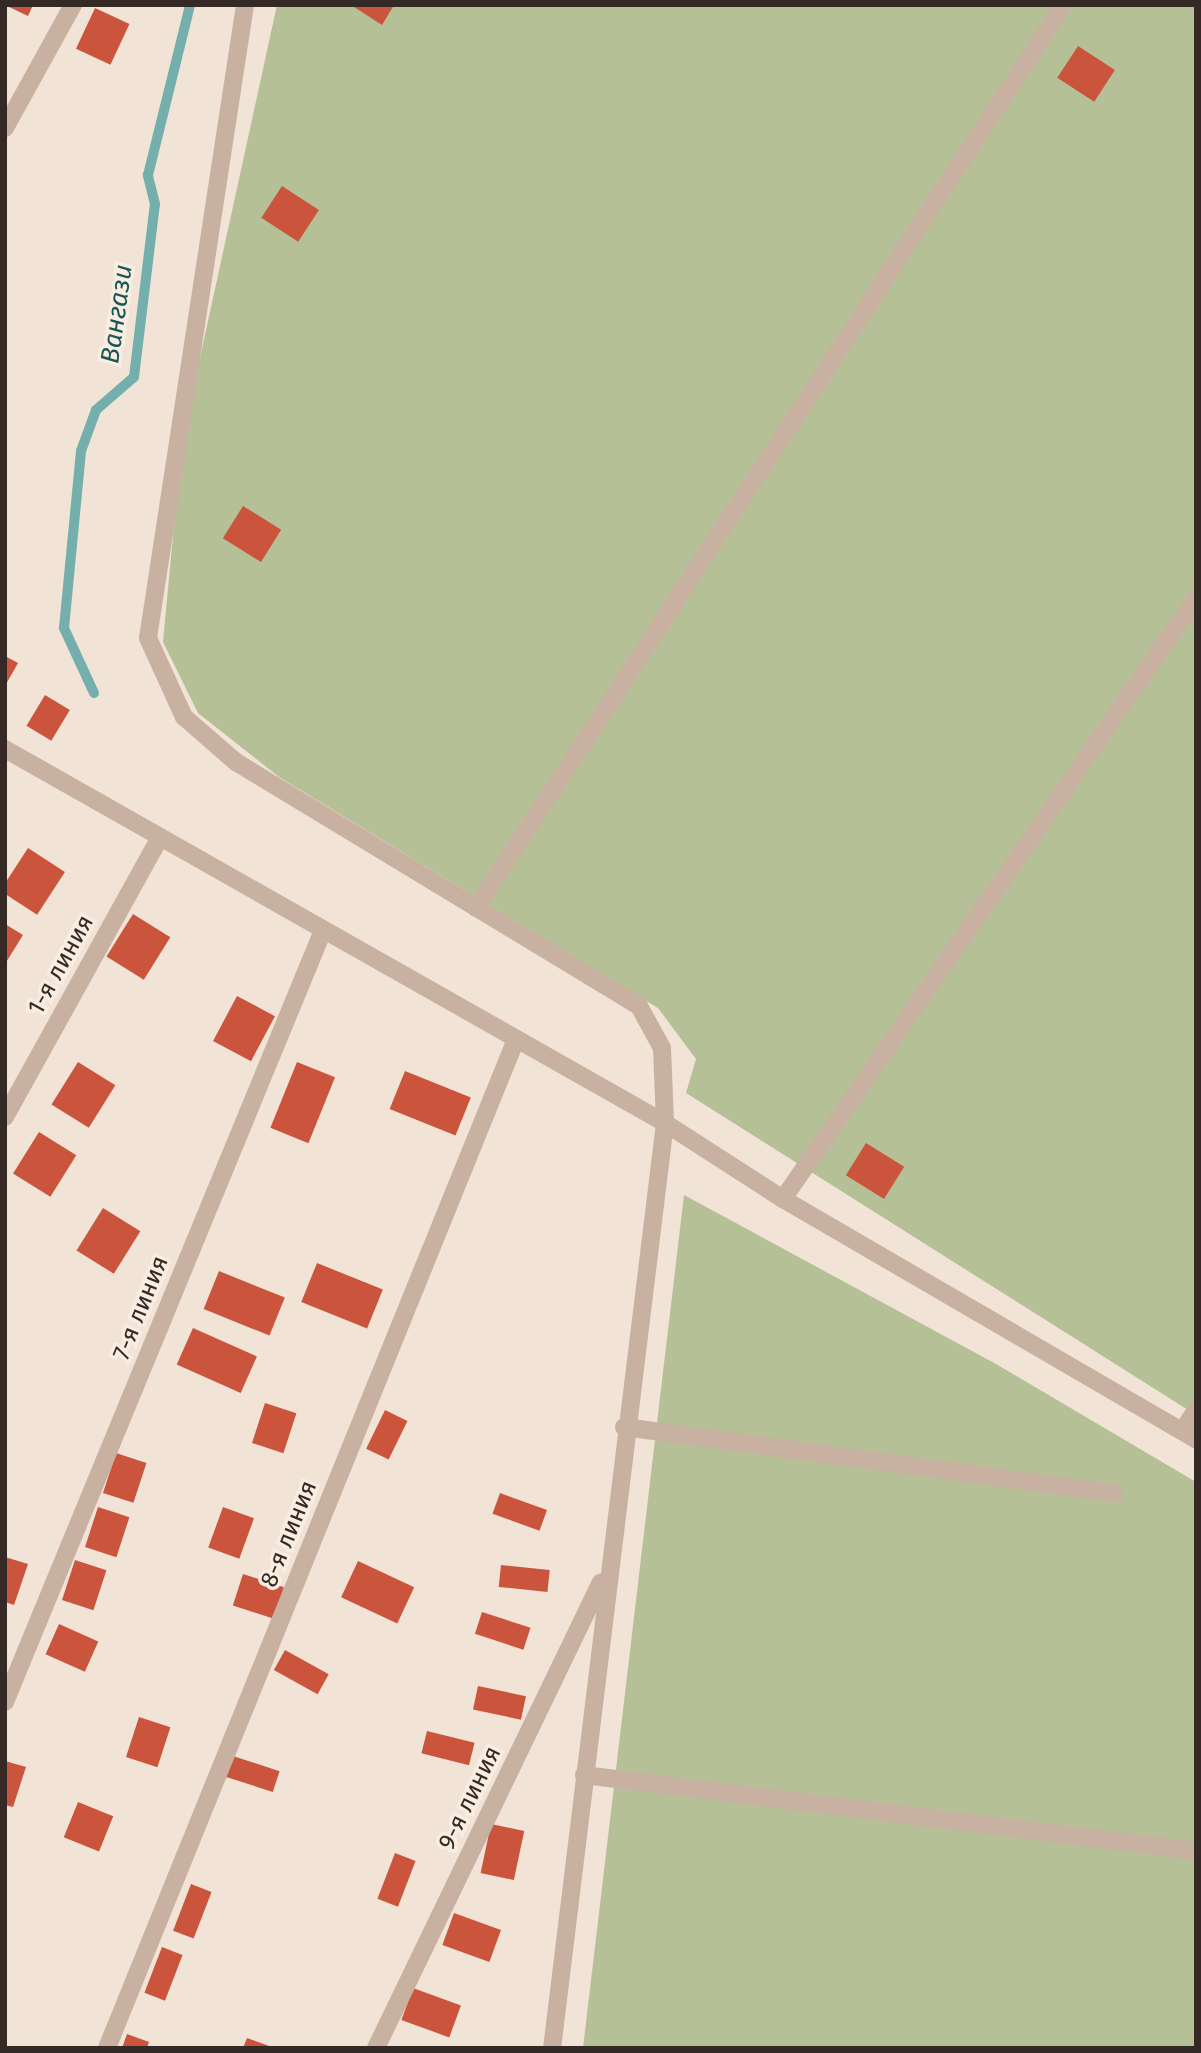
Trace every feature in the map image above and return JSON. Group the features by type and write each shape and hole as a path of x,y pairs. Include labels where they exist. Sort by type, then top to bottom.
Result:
{"street":[{"path":"5,128 73,5"},
{"path":"245,5 148,638 184,716 236,762 639,1006 663,1048 665,1123 624,1427 552,2048"},
{"path":"476,908 1062,5"},
{"path":"783,1199 1196,598"},
{"path":"5,749 322,933 665,1123 783,1199 1189,1434 1196,1410"},
{"name":"1-я линия","path":"5,1116 160,837"},
{"name":"7-я линия","path":"5,1702 322,933"},
{"name":"8-я линия","path":"107,2048 516,1040"},
{"path":"624,1427 1114,1493"},
{"name":"9-я линия","path":"376,2048 608,1569"},
{"path":"584,1775 1196,1851"}],"green space":[{"path":"277,5 1196,5 1196,1415 686,1093 696,1059 658,1008 279,777 198,713 163,642 182,440"},
{"path":"684,1195 996,1364 1196,1482 1196,2048 583,2048"}],"building":[{"path":"5,5 33,5 28,16"},
{"path":"351,5 394,5 382,25"},
{"path":"95,8 129,24 110,65 76,49"},
{"path":"1078,46 1115,70 1094,102 1057,78"},
{"path":"282,186 319,210 298,242 261,218"},
{"path":"243,506 281,530 261,562 223,538"},
{"path":"5,656 18,663 5,686"},
{"path":"45,695 70,710 51,741 26,726"},
{"path":"28,848 65,872 37,915 5,894 5,883"},
{"path":"133,914 170,937 144,980 107,956"},
{"path":"5,924 23,935 5,964"},
{"path":"237,996 275,1016 251,1061 213,1041"},
{"path":"78,1062 115,1085 89,1128 52,1104"},
{"path":"297,1062 335,1077 308,1143 270,1128"},
{"path":"405,1071 471,1098 455,1136 390,1109"},
{"path":"39,1132 76,1155 50,1197 13,1174"},
{"path":"866,1143 904,1167 884,1199 846,1175"},
{"path":"103,1208 140,1231 114,1274 77,1250"},
{"path":"317,1263 383,1290 367,1329 301,1302"},
{"path":"219,1271 285,1298 269,1336 204,1309"},
{"path":"193,1328 257,1356 241,1393 177,1365"},
{"path":"265,1403 296,1413 283,1453 252,1443"},
{"path":"385,1410 407,1421 389,1460 366,1449"},
{"path":"116,1453 146,1463 133,1503 103,1493"},
{"path":"500,1493 547,1510 539,1531 492,1514"},
{"path":"98,1507 129,1517 116,1557 85,1547"},
{"path":"223,1507 254,1518 239,1559 208,1547"},
{"path":"5,1557 28,1564 14,1605 5,1602"},
{"path":"75,1560 106,1570 93,1610 62,1600"},
{"path":"358,1561 414,1587 397,1623 341,1597"},
{"path":"501,1565 550,1570 547,1592 499,1587"},
{"path":"243,1574 284,1587 274,1619 233,1605"},
{"path":"482,1612 531,1628 523,1650 475,1634"},
{"path":"59,1624 98,1641 85,1672 46,1654"},
{"path":"285,1650 329,1674 318,1694 274,1670"},
{"path":"478,1686 526,1696 521,1720 473,1709"},
{"path":"139,1717 170,1727 157,1767 126,1757"},
{"path":"427,1731 475,1743 469,1765 421,1753"},
{"path":"233,1756 280,1771 273,1792 226,1777"},
{"path":"5,1761 26,1767 13,1807 5,1805"},
{"path":"78,1802 113,1816 99,1851 64,1837"},
{"path":"491,1824 524,1831 514,1880 481,1873"},
{"path":"395,1853 416,1861 398,1907 377,1899"},
{"path":"191,1884 212,1892 194,1939 173,1931"},
{"path":"454,1913 501,1930 489,1962 442,1945"},
{"path":"162,1947 183,1955 165,2001 144,1993"},
{"path":"413,1988 461,2005 449,2037 401,2020"},
{"path":"127,2034 149,2042 147,2048 122,2048"},
{"path":"247,2038 272,2047 272,2048 243,2048"}],"waterway":[{"name":"Вангази","path":"94,693 64,628 81,451 96,410 134,377 155,204 148,175 190,5"}]}
